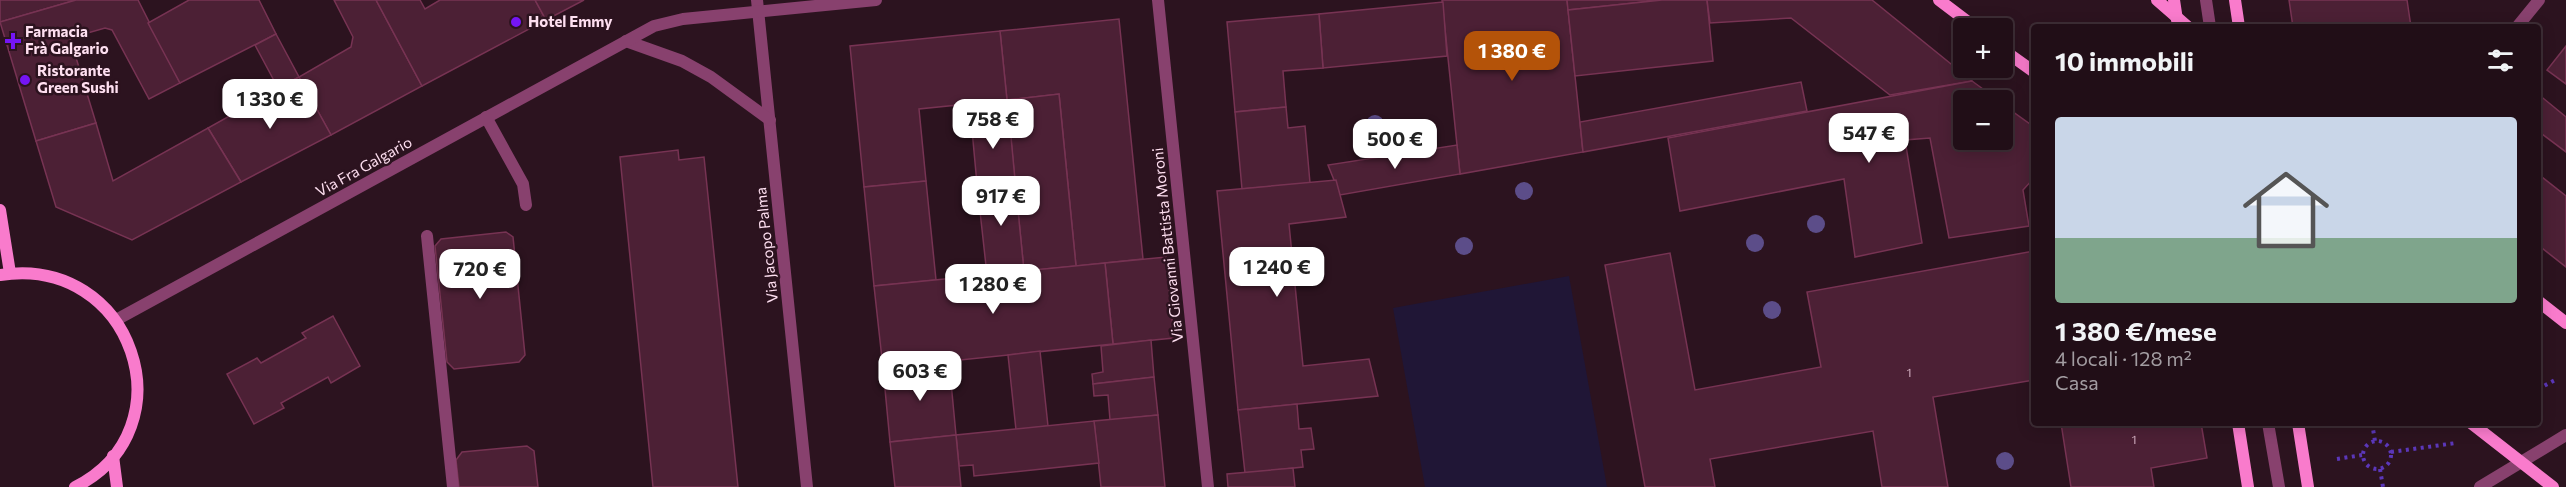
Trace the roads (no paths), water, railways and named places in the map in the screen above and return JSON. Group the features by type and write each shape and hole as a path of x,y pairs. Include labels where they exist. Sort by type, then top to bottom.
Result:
{"street":[{"name":"Via Fra Galgario","path":"116,320 654,26 758,6 876,0"},
{"name":"Via Giovanni Battista Moroni","path":"1158,0 1208,487"},
{"path":"1939,0 1963,18"},
{"path":"2157,0 2177,22"},
{"path":"2174,0 2177,22"},
{"path":"2206,0 2210,24"},
{"path":"2235,0 2239,24"},
{"path":"2519,24 2539,0"},
{"name":"Via Jacopo Palma","path":"758,6 807,487"},
{"path":"626,41 682,61 770,120"},
{"path":"2013,56 2031,70"},
{"path":"486,117 522,184 526,205"},
{"path":"0,210 5,274 52,276 78,286 101,303 116,320 131,350 137,391 128,432 113,456 97,472 75,487"},
{"path":"428,236 453,487"},
{"path":"2541,303 2566,323"},
{"path":"2238,426 2248,487"},
{"path":"2269,426 2279,487"},
{"path":"2298,426 2308,487"},
{"path":"2475,426 2553,487"},
{"path":"2480,487 2519,461 2566,435"},
{"path":"113,456 117,487"}],"place":[{"name":"Hotel Emmy","path":"516,22"},
{"name":"Farmacia Frà Galgario","path":"13,41"},
{"name":"Ristorante Green Sushi","path":"25,80"}]}
